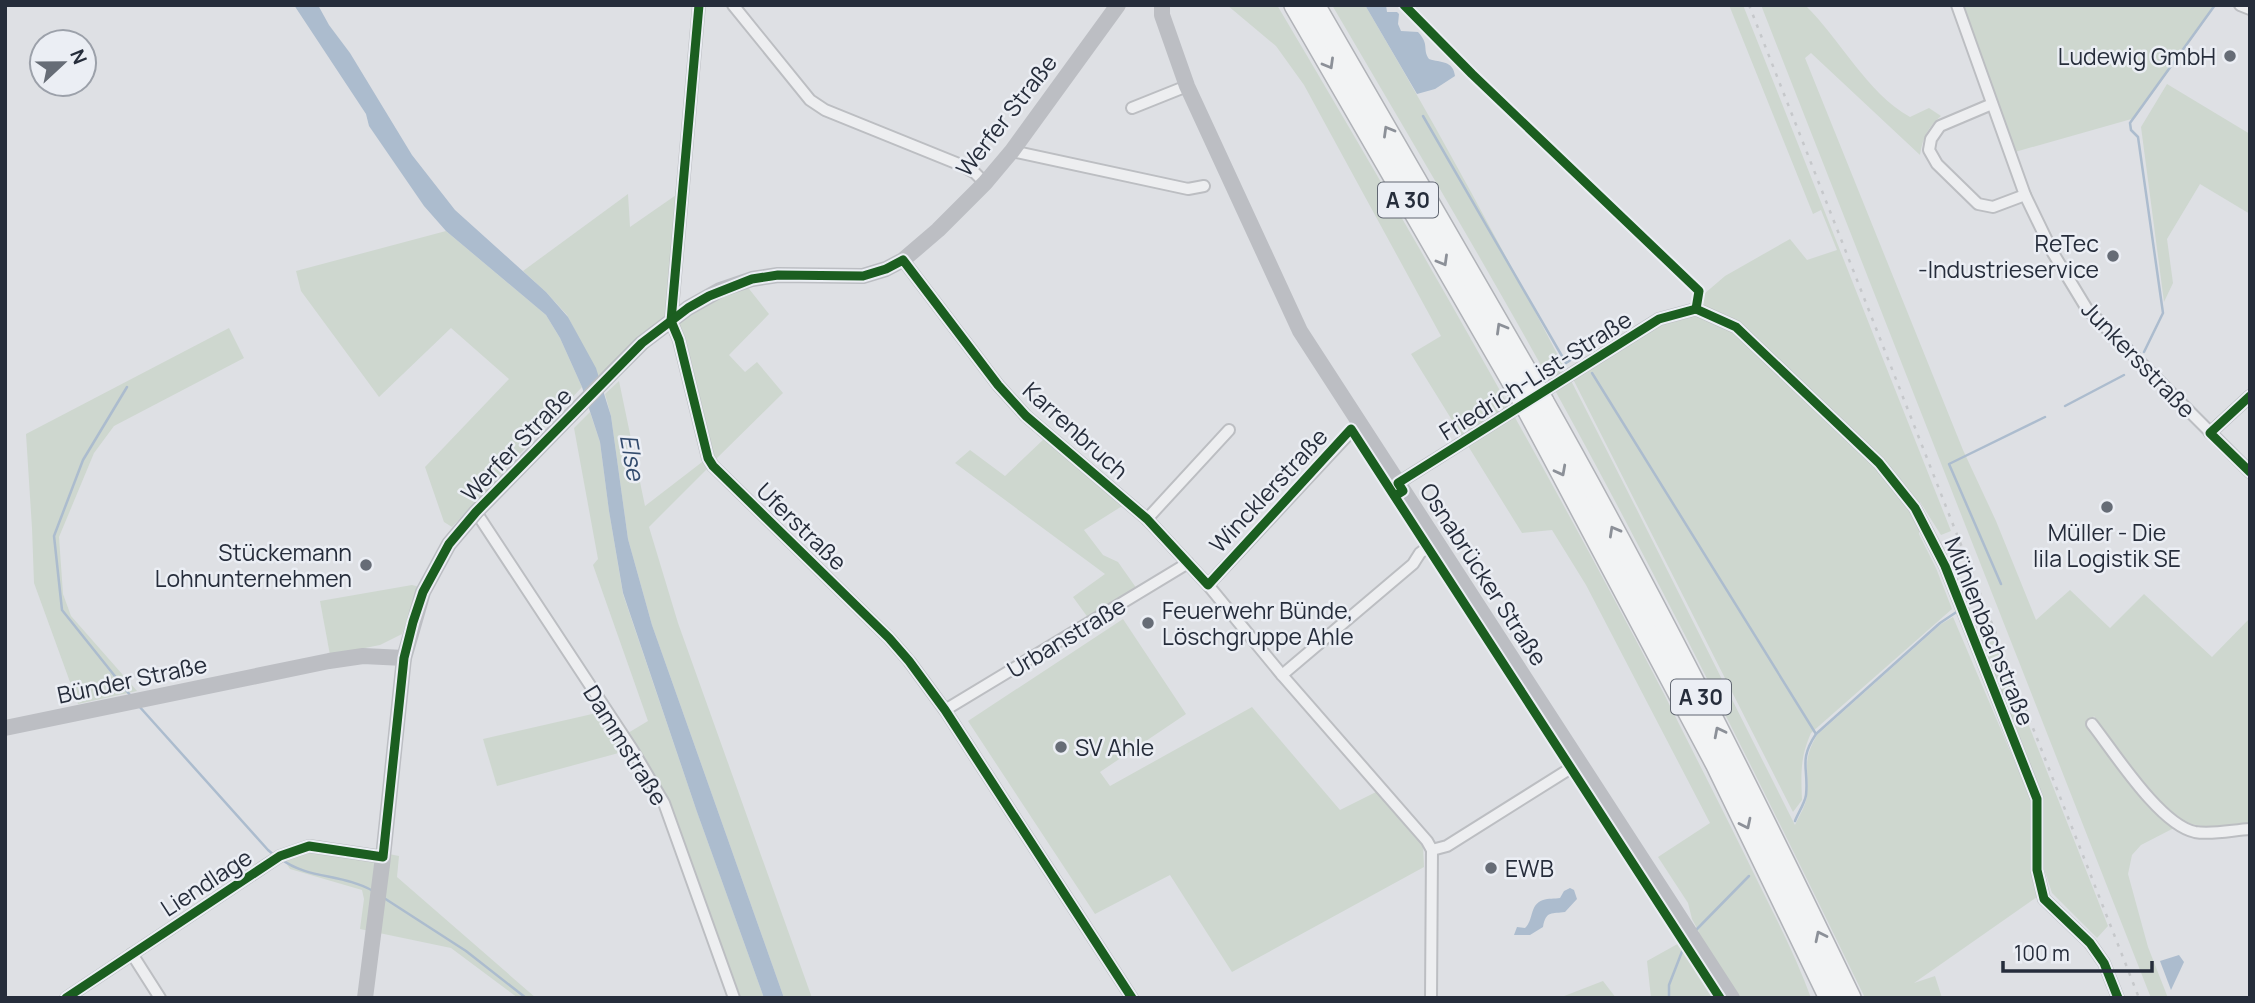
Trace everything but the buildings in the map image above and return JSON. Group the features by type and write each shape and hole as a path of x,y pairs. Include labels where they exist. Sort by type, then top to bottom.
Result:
{"highway":[{"name":"A 30","path":"1295,5 1642,584 1706,706 1850,998"},
{"name":"A 30","path":"1314,5 1532,399 1716,763 1830,998"}],"main road":[{"name":"Werfer Straße","path":"365,998 404,658 423,592 449,544 642,343 709,296 752,279 778,275 863,276 903,260 985,183 1012,151 1118,5"},
{"name":"Osnabrücker Straße","path":"1162,5 1162,15 1187,86 1291,313 1313,353 1732,998"},
{"name":"Bünder Straße","path":"5,728 328,661 363,656 404,658"}],"street":[{"name":"Uferstraße","path":"699,5 671,321 679,340 709,458 713,466 890,638 909,661 945,710 1132,998"},
{"path":"733,5 810,100 825,110 961,165 985,183"},
{"name":"Junkersstraße","path":"1957,5 2025,195 2053,253 2087,309 2250,472"},
{"path":"2240,5 2250,9"},
{"path":"1132,108 1187,86"},
{"path":"1992,104 1940,126 1931,139 1929,150 1937,164 1978,204 1993,207 2025,195"},
{"path":"1012,151 1188,189 1204,186"},
{"name":"Karrenbruch","path":"903,260 998,384 1026,416 1147,519 1208,585 1432,850"},
{"name":"Friedrich-List-Straße","path":"1398,483 1659,319 1696,309"},
{"name":"Mühlenbachstraße","path":"1696,309 1735,327 1879,463 1915,508 1960,601 2037,800 2037,870 2043,899 2090,943 2104,963 2118,998"},
{"path":"2210,433 2250,396"},
{"name":"Wincklerstraße","path":"1208,585 1359,423"},
{"path":"1147,519 1228,430"},
{"name":"Dammstraße","path":"477,512 632,749 664,803 734,998"},
{"path":"1282,675 1413,564 1419,553 1436,541"},
{"name":"Urbanstraße","path":"945,710 1188,563"},
{"path":"2092,723 2159,810 2185,828 2196,832 2250,829"},
{"path":"1431,998 1432,850 1447,846 1578,763"},
{"name":"Liendlage","path":"66,998 280,856 309,846 383,857"},
{"path":"132,954 160,998"}],"shaded area":[{"path":"1227,5 1277,5 1327,90 1475,346 1617,605 1773,912 1811,998 1651,998 1647,961 1699,932 1688,903 1658,857 1710,823 1586,585 1552,530 1522,533 1411,354 1441,336 1304,85 1276,46"},
{"path":"1332,5 1365,5 1423,105 1587,411 1795,825 1806,802 1808,758 1817,735 1941,624 1953,617 2031,800 2032,871 2037,897 1914,983 1935,976 1942,998 1865,998 1694,652 1586,447 1493,280"},
{"path":"1729,5 1743,5 1951,531 1941,535 1920,502 1919,534 1952,609 1811,733 1802,766 1802,800 1793,812 1573,379 1650,331 1666,324 1700,316 1704,294 1725,276 1790,239 1807,260 1837,250 1821,210 1813,214"},
{"path":"1761,5 1805,5 1867,80 1894,106 1910,117 1929,108 1941,116 1927,133 1920,155 1811,53 1805,58 1963,450 1996,521 2036,620 2070,590 2110,628 2144,594 2212,657 2250,618 2250,824 2201,826 2186,822 2173,814 2148,790 2094,716 2089,725 2156,811 2174,828 2141,845 2132,855 2128,874 2148,947 2168,998 2151,998"},
{"path":"1963,5 2216,5 2135,118 2015,152"},
{"path":"2167,84 2250,134 2250,214 2200,184 2167,239 2173,283 2164,302 2141,127"},
{"path":"679,193 666,317 598,376 567,315 523,271 628,194 630,227"},
{"path":"446,231 546,315 560,338 582,387 452,527 444,522 425,467 509,379 451,328 379,397 301,291 296,271"},
{"path":"746,285 769,314 729,355 745,372 757,362 783,393 714,461 677,323 705,303"},
{"path":"229,328 244,358 114,426 94,453 59,537 63,594 71,616 137,691 78,704 34,583 26,434"},
{"path":"619,381 645,506 706,459 710,466 649,527 678,623 812,998 784,998 652,625 628,539 611,416 605,394"},
{"path":"590,412 600,442 623,594 764,998 738,998 669,800 628,733 648,721 593,565 598,559 574,428"},
{"path":"1045,438 1127,503 1084,530 1103,555 1118,562 1137,589 1089,619 1073,597 1105,574 955,463 970,450 1005,476"},
{"path":"412,585 420,587 402,634 380,645 330,655 320,601"},
{"path":"1123,619 1186,714 1100,772 1110,786 1252,707 1340,810 1376,792 1423,845 1424,867 1232,972 1170,875 1095,914 968,721"},
{"path":"1990,627 2108,926 2097,938 2052,893 2044,869 2042,799 1979,632"},
{"path":"601,712 626,751 497,786 483,739"},
{"path":"317,840 399,856 397,877 536,998 518,998 451,948 360,929 364,899 362,890 290,869 280,854"},
{"path":"1603,981 1616,998 1559,998"}],"water":[{"path":"294,5 318,5 412,155 455,210 546,292 568,317 596,368 611,416 628,539 652,625 784,998 764,998 697,812 623,593 600,442 582,387 560,338 546,315 446,231 424,206 369,126 366,114"},
{"path":"1365,5 1386,5 1387,12 1397,12 1401,31 1418,32 1424,40 1429,59 1449,65 1455,76 1435,89 1417,94"},
{"path":"1570,888 1574,890 1577,899 1565,912 1548,915 1543,927 1530,935 1514,935 1517,927 1525,928 1528,925 1539,902 1560,898 1564,891"},
{"path":"2179,955 2184,962 2171,990 2160,961"}],"waterway":[{"path":"2144,352 2163,313 2138,137 2131,130 2130,123 2215,5"},
{"path":"1423,116 1566,363 1580,354"},
{"path":"1592,373 1816,734"},
{"path":"2065,406 2124,375"},
{"path":"127,387 83,460 54,536 62,610 130,695"},
{"path":"2001,584 1949,464 2045,417"},
{"path":"1965,608 1977,602"},
{"path":"1795,821 1805,798 1807,751 1816,734 1940,623 1958,611"},
{"path":"138,705 275,856"},
{"path":"281,859 302,870 350,882 373,891"},
{"path":"1696,930 1749,876"},
{"path":"384,898 466,951 526,998"},
{"path":"1669,998 1669,985 1683,949"}],"railway":[{"path":"1749,5 2139,998"}],"cycle path":[{"path":"699,5 671,321 679,340 708,458 909,661 945,710 1132,998"},
{"path":"1404,5 1472,74 1699,291 1696,309"},
{"path":"66,998 280,856 309,846 383,857 404,658 423,592 449,544 476,512 642,343 688,308 709,296 752,279 778,275 863,276 903,260 998,385 1026,416 1147,519 1208,585 1351,429 1720,998"},
{"path":"1696,309 1736,327 1879,463 1915,508 1945,566 2037,799 2037,870 2044,899 2090,943 2104,963 2118,998"},
{"path":"1395,496 1403,491 1398,483 1659,319 1696,309"},
{"path":"2250,396 2210,433 2250,472"}],"place":[{"name":"Ludewig GmbH","path":"2230,56"},
{"name":"ReTec -Industrieservice","path":"2113,256"},
{"name":"Müller - Die lila Logistik SE","path":"2107,507"},
{"name":"Stückemann Lohnunternehmen","path":"366,565"},
{"name":"Feuerwehr Bünde, Löschgruppe Ahle","path":"1148,623"},
{"name":"SV Ahle","path":"1061,747"},
{"name":"EWB","path":"1491,868"}],"water label":[{"name":"Else","path":"633,457"}]}
